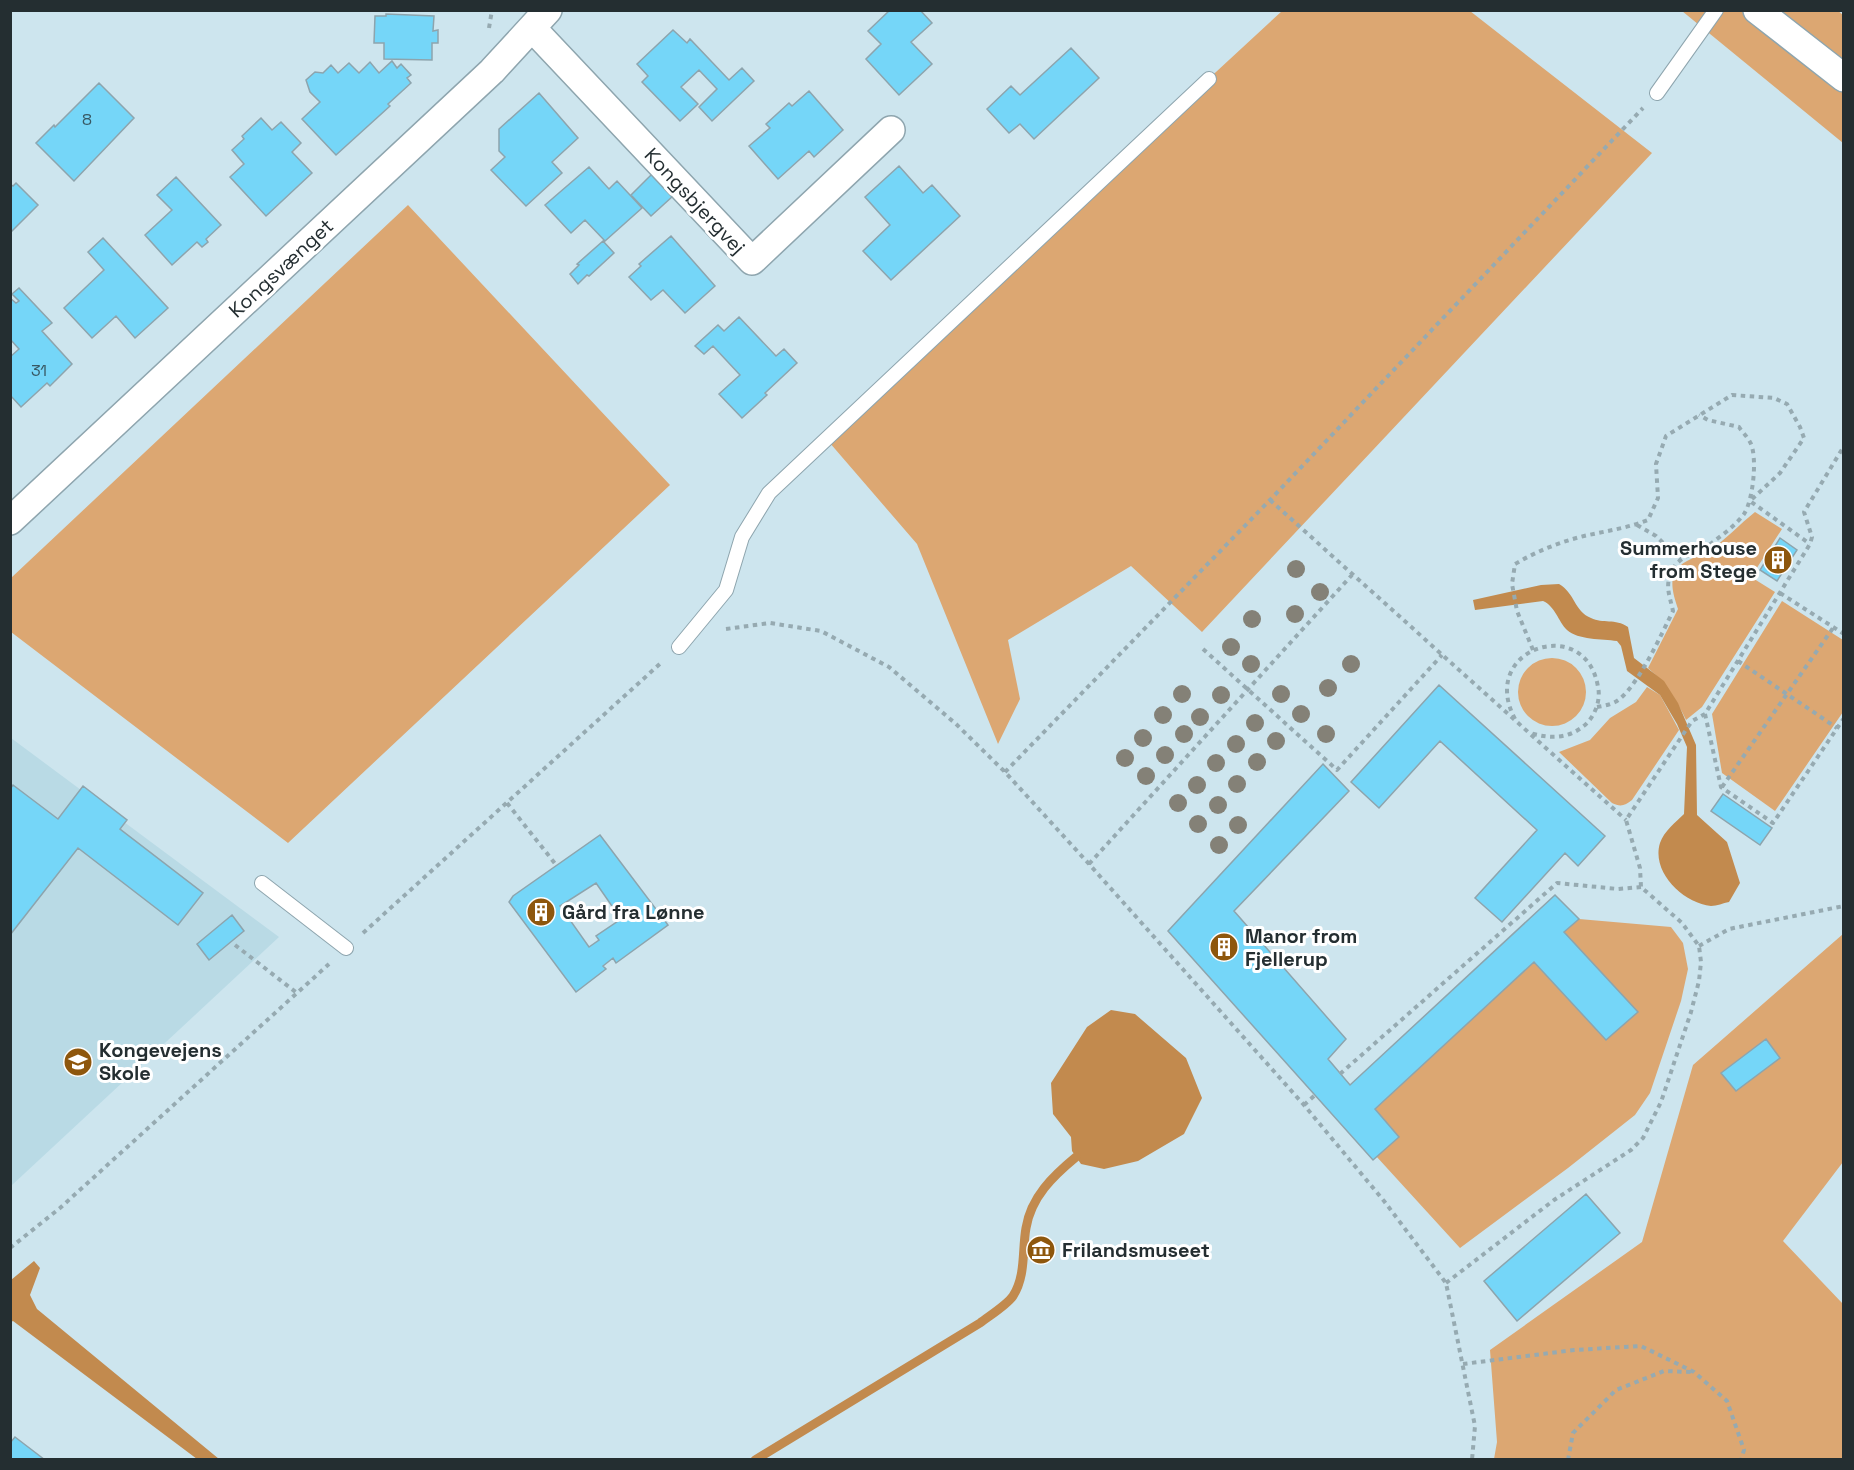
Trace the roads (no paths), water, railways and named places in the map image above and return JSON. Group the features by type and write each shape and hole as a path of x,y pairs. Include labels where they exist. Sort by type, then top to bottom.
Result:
{"street":[{"path":"1757,10 1844,78"},
{"name":"Kongsbjergvej","path":"540,20 752,261 891,130"},
{"name":"Kongsvænget","path":"10,521 492,71 540,20"}],"lane":[{"path":"1657,93 1716,10"},
{"path":"679,647 726,590 742,537 770,493 1209,79"},
{"path":"262,883 346,948"}],"waterway":[{"path":"755,1460 980,1323 1007,1303 1020,1280 1026,1228 1033,1206 1051,1180 1076,1157"}],"place":[{"name":"Summerhouse from Stege","path":"1778,560"},
{"name":"Gård fra Lønne","path":"541,912"},
{"name":"Manor from Fjellerup","path":"1224,947"},
{"name":"Kongevejens Skole","path":"78,1062"},
{"name":"Frilandsmuseet","path":"1041,1250"}]}
